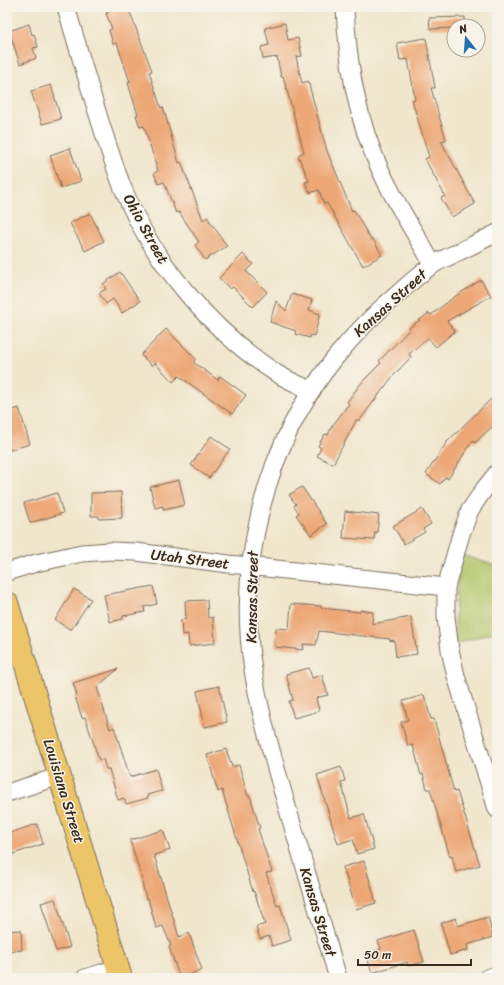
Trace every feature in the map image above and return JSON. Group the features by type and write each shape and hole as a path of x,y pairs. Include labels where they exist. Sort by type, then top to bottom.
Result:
{"main road":[{"name":"Louisiana Street","path":"7,603 120,973"}],"street":[{"name":"Ohio Street","path":"66,7 110,150 123,187 141,225 163,261 192,300 216,325 242,348 277,374 312,391"},
{"path":"345,7 346,34 351,74 360,112 372,149 386,182 433,265"},
{"name":"Kansas Street","path":"338,978 274,763 262,716 253,670 250,646 250,566 258,518 270,479 285,441 312,391 334,359 377,312 433,265 497,233"},
{"path":"497,473 470,510 458,541 446,587 446,617 456,676 497,809"},
{"name":"Utah Street","path":"7,572 57,558 111,551 136,552 446,587"},
{"path":"7,793 60,776"},
{"path":"85,978 120,973"},
{"path":"487,978 497,975"}],"green space":[{"path":"462,555 497,566 497,631 456,644 456,599"}],"building":[{"path":"106,7 128,7 152,71 149,72 161,108 163,107 179,163 181,162 203,220 207,217 227,246 205,260 195,245 199,242 179,212 176,213 164,182 158,184 154,173 158,171 144,126 140,127 136,115 138,115 128,83 130,82 117,43 113,44 109,30 112,29 106,13 108,13"},
{"path":"465,17 446,18 446,28 430,29 429,18"},
{"path":"285,23 288,40 298,38 302,56 296,57 302,83 308,81 327,151 352,211 354,210 371,240 373,239 382,255 363,266 327,203 324,204 319,190 310,193 305,182 309,181 298,155 304,152 283,76 281,77 277,57 263,59 261,47 269,45 265,28"},
{"path":"29,24 32,35 34,34 38,47 33,48 36,58 20,64 9,31"},
{"path":"426,38 435,88 431,88 446,140 441,141 475,204 452,217 441,198 445,196 425,159 429,157 412,100 415,99 408,59 400,60 397,43"},
{"path":"51,85 61,119 42,124 31,91"},
{"path":"70,148 81,181 61,188 50,155"},
{"path":"90,213 104,241 85,251 70,223"},
{"path":"243,254 253,264 246,271 267,292 253,307 233,287 230,289 219,278"},
{"path":"120,272 140,301 122,313 113,299 106,304 99,293 106,289 103,284"},
{"path":"481,280 491,296 447,321 455,331 436,347 428,338 409,354 411,357 393,376 359,421 357,419 333,464 317,456 321,448 318,446 325,434 328,435 332,426 349,404 347,402 362,382 381,363 379,361 410,329 409,328 429,313 431,315 454,297"},
{"path":"292,294 312,300 309,310 320,314 314,336 311,335 310,338 295,334 296,331 270,322 276,301 286,311"},
{"path":"166,329 196,359 193,362 218,380 220,376 246,395 232,414 179,376 173,382 155,363 152,366 141,355"},
{"path":"497,393 497,422 475,443 473,440 448,479 445,477 440,484 426,474 447,442"},
{"path":"19,408 30,444 10,450 7,441 7,412"},
{"path":"211,436 230,449 209,478 191,465"},
{"path":"179,480 185,505 163,510 163,506 155,508 150,487"},
{"path":"302,487 327,524 311,535 296,515 299,513 294,506 296,504 289,495"},
{"path":"121,492 122,518 99,519 99,516 91,516 91,493"},
{"path":"57,493 63,513 30,523 24,503"},
{"path":"422,509 431,524 423,529 425,532 404,544 393,526"},
{"path":"345,511 379,515 377,533 375,532 374,540 343,538"},
{"path":"153,586 157,604 144,607 145,612 123,616 123,619 110,622 104,595"},
{"path":"74,589 91,599 71,630 55,620"},
{"path":"207,600 208,618 213,617 215,643 189,646 188,634 182,635 181,620 186,619 185,601"},
{"path":"291,604 321,606 321,608 360,612 360,610 373,612 372,624 411,617 417,654 396,657 394,640 390,641 390,639 319,631 316,645 303,644 304,650 275,647 276,628 289,629"},
{"path":"309,668 312,678 322,675 328,695 316,698 319,711 294,718 289,701 293,700 286,674"},
{"path":"118,669 97,687 110,729 114,727 130,777 156,769 162,791 147,795 148,798 126,804 124,798 118,800 109,769 106,769 103,759 99,760 85,717 82,718 75,696 77,695 73,683"},
{"path":"219,686 227,722 205,727 197,691"},
{"path":"424,695 431,719 434,719 454,792 457,791 480,865 456,872 452,856 450,857 430,789 427,789 423,774 421,775 413,745 408,746 401,722 408,720 403,701"},
{"path":"226,749 232,767 239,765 248,796 250,796 260,828 258,829 272,872 266,873 277,906 280,905 291,940 272,946 269,936 260,939 256,927 265,924 254,891 253,892 222,790 218,792 207,755"},
{"path":"341,767 345,781 341,782 351,818 364,814 374,849 357,854 353,839 338,844 317,775"},
{"path":"37,824 43,844 7,856 7,834"},
{"path":"163,830 170,850 154,855 179,937 189,933 202,970 180,978 169,947 171,946 163,926 156,928 148,898 146,899 143,883 130,840"},
{"path":"364,861 376,903 356,909 343,867"},
{"path":"55,899 70,947 56,951 41,903"},
{"path":"488,917 493,937 467,945 468,950 450,955 441,923 456,918 458,926"},
{"path":"21,930 22,950 7,951 7,931"},
{"path":"414,930 424,962 408,966 407,962 372,973 366,954 381,949 378,941"}]}
